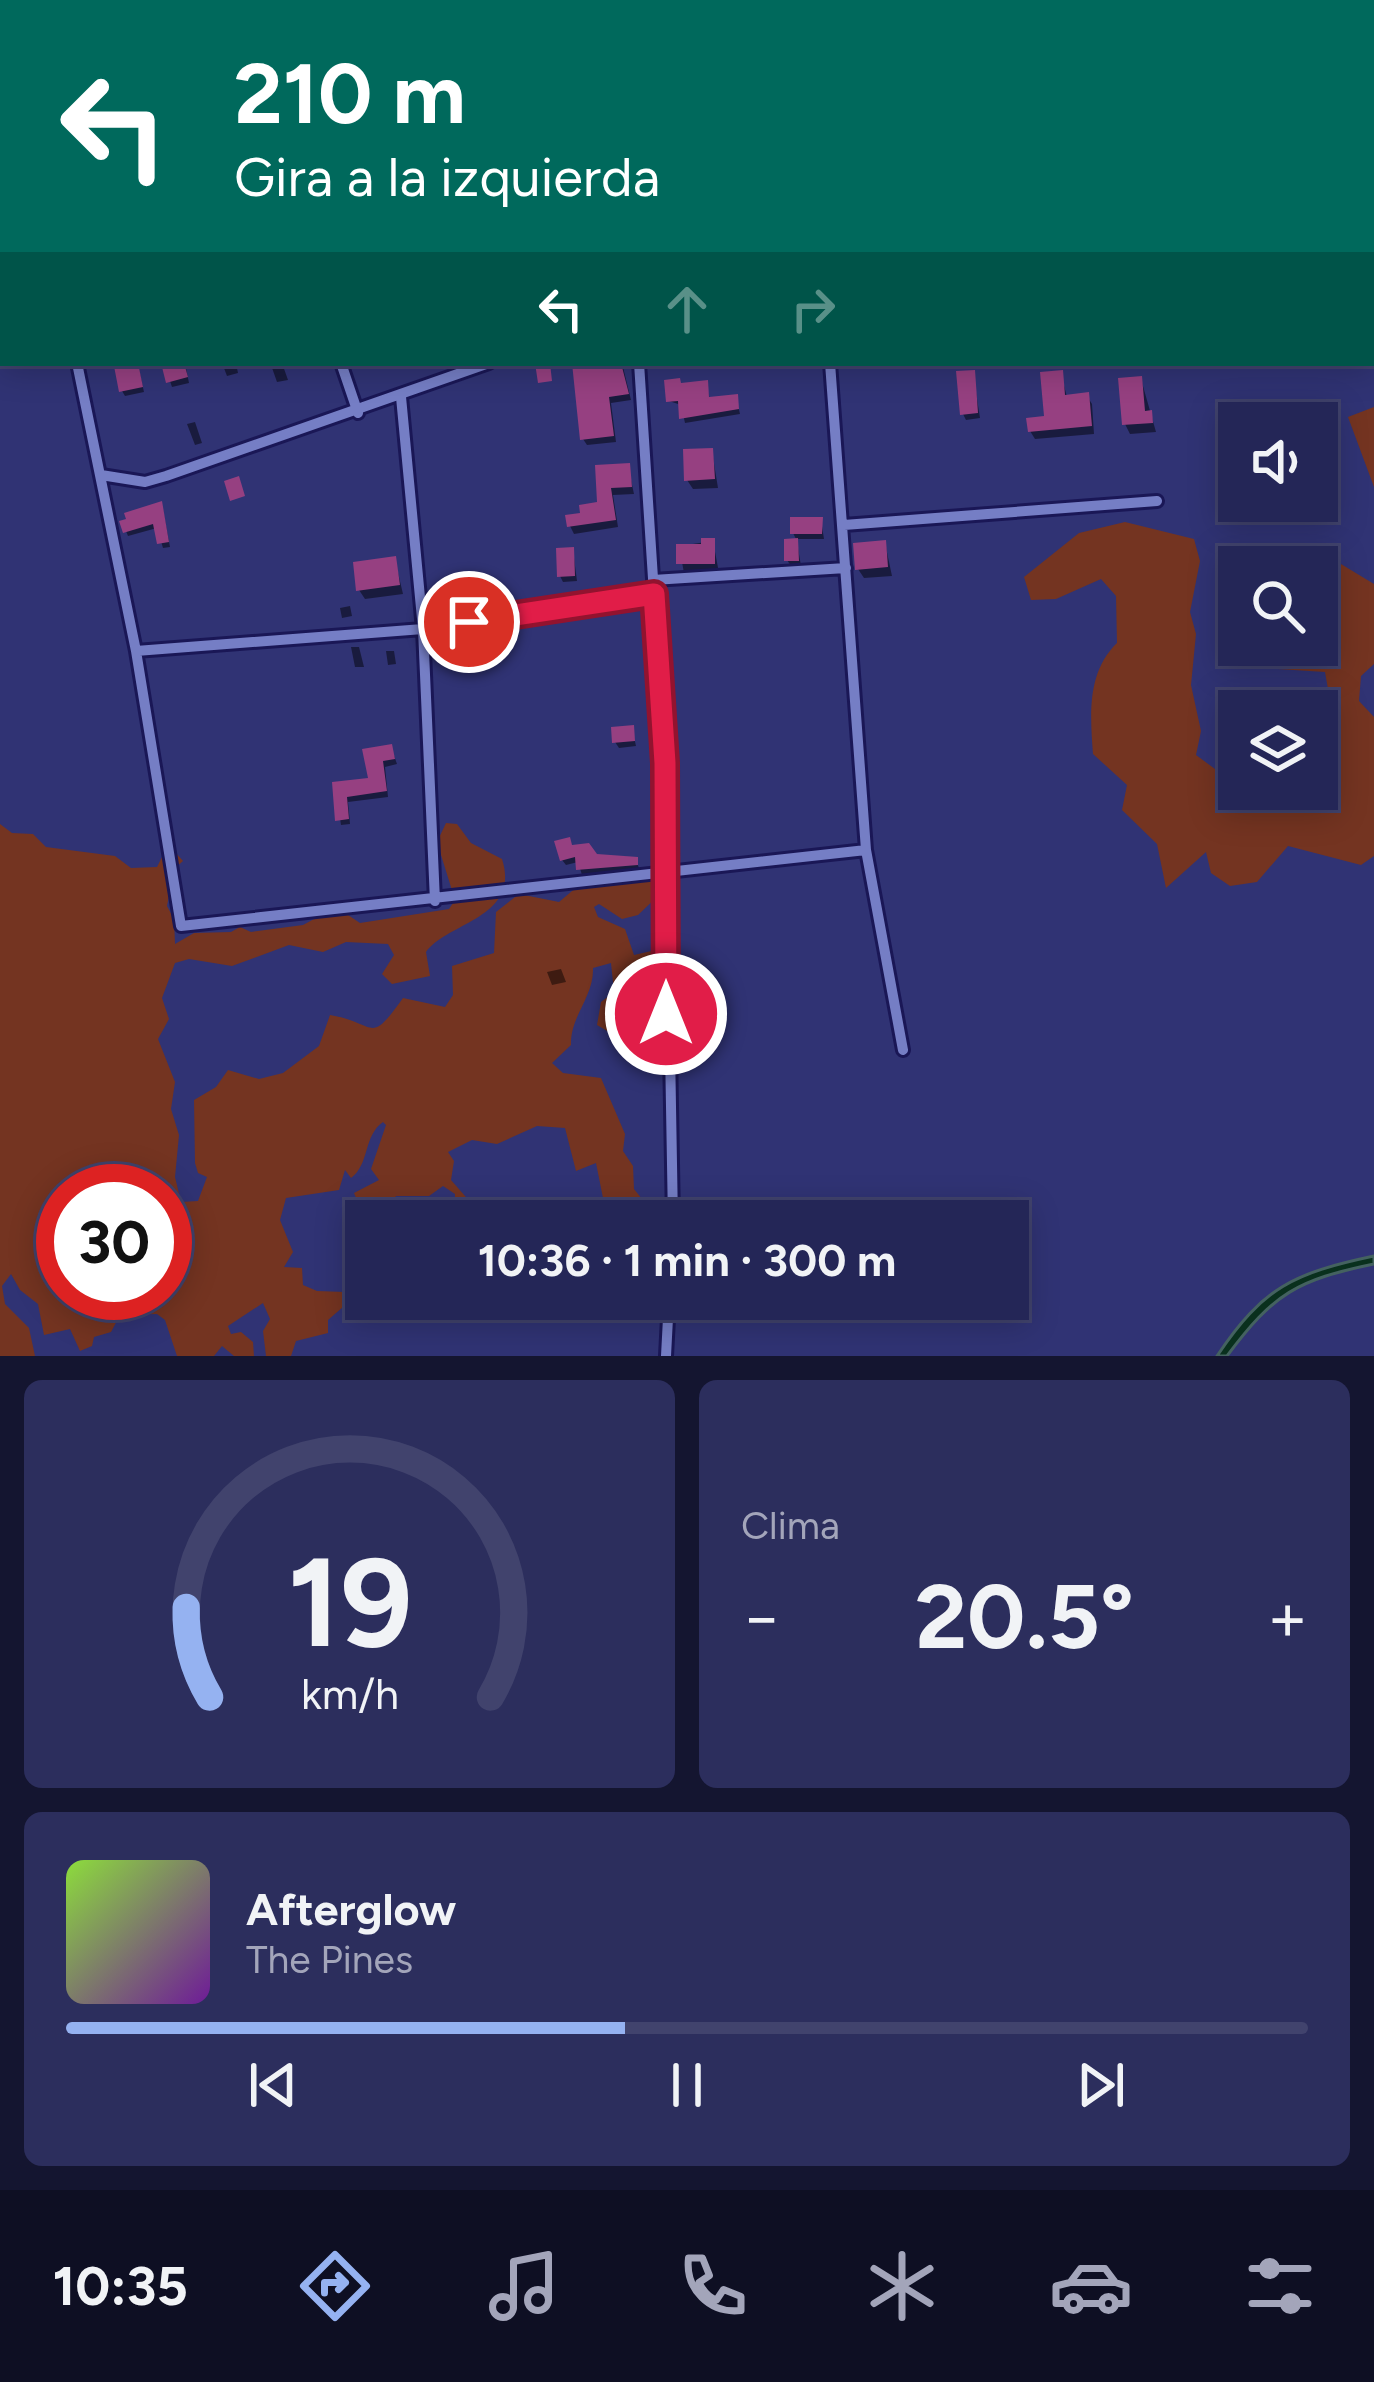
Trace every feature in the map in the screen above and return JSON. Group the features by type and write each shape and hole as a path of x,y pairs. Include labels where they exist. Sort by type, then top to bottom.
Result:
{"street":[{"path":"78,366 136,651 181,926 866,850"},
{"path":"342,366 358,413"},
{"path":"101,475 145,482 358,413 481,366"},
{"path":"639,366 668,874 673,1200"},
{"path":"830,366 866,850 903,1050"},
{"path":"401,397 423,629 435,901"},
{"path":"844,525 1157,501"},
{"path":"136,651 423,629 653,587 847,568"},
{"path":"666,1356 668,1320"}],"shaded area":[{"path":"1374,407 1374,487 1348,417"},
{"path":"1125,522 1194,539 1200,561 1190,612 1196,634 1191,685 1201,731 1196,755 1218,768 1218,810 1338,810 1338,690 1328,690 1325,672 1278,669 1338,666 1338,562 1374,584 1374,664 1361,676 1359,701 1374,717 1374,856 1361,865 1288,846 1257,882 1230,886 1211,873 1206,852 1166,888 1157,844 1122,810 1127,785 1093,754 1095,680 1117,643 1116,596 1101,579 1056,599 1031,600 1024,577 1079,533"},
{"path":"446,823 457,824 471,843 502,859 505,879 492,906 426,952 430,976 392,984 382,974 394,955 388,944 346,942 323,952 289,945 232,966 189,959 175,963 162,998 169,1019 158,1039 175,1082 171,1109 179,1135 176,1164 36,1164 36,1302 20,1290 11,1274 2,1286 5,1304 29,1328 35,1356 0,1356 0,824 12,833 33,834 46,847 115,856 131,868 157,867 164,853 175,852 183,861 174,869 167,906 174,919 175,944 194,933 303,925 329,911 342,911 360,923 449,909 455,900 437,842"},
{"path":"654,878 662,892 638,915 622,919 599,904 594,907 598,917 625,929 634,955 656,950 665,972 652,984 628,987 635,1001 631,1025 614,1035 597,1025 601,1002 614,992 611,963 593,968 571,1045 552,1063 563,1073 601,1078 625,1134 623,1151 633,1166 634,1189 643,1200 603,1200 596,1163 576,1171 565,1128 537,1126 497,1144 472,1140 448,1152 454,1161 451,1180 468,1200 455,1200 455,1194 443,1186 429,1196 357,1200 354,1193 379,1180 371,1169 386,1125 383,1122 372,1135 357,1172 351,1178 345,1170 339,1190 286,1198 280,1220 293,1252 284,1267 302,1268 303,1285 317,1291 345,1292 345,1305 328,1320 328,1333 296,1341 291,1356 266,1356 263,1331 270,1319 263,1303 228,1326 231,1334 241,1332 253,1342 254,1356 234,1356 222,1346 214,1356 177,1356 165,1320 192,1320 192,1201 198,1201 207,1177 198,1173 195,1163 194,1100 216,1087 228,1070 259,1079 283,1073 319,1046 330,1015 371,1028 384,1022 403,998 445,1007 453,995 452,966 494,953 496,912 519,894 559,902 578,886"},
{"path":"1374,1256 1374,1264 1325,1276 1289,1292 1259,1317 1227,1356 1217,1356 1250,1314 1283,1286 1322,1269"},
{"path":"41,1320 117,1320 111,1332 94,1337 92,1346 80,1351 70,1329 44,1335"}],"building":[{"path":"114,366 139,366 143,387 119,392"},
{"path":"162,366 185,366 188,377 166,383"},
{"path":"535,366 550,366 552,381 538,383"},
{"path":"572,366 622,366 629,394 609,397 614,436 580,440"},
{"path":"975,370 978,413 960,415 956,371"},
{"path":"1063,370 1065,395 1089,392 1092,426 1028,432 1026,418 1044,416 1040,372"},
{"path":"1142,376 1145,411 1152,410 1153,423 1122,425 1118,378"},
{"path":"680,378 681,383 708,380 709,397 738,394 739,409 679,419 678,401 666,402 664,380"},
{"path":"713,448 715,479 684,481 683,449"},
{"path":"630,463 632,487 611,488 616,520 567,527 565,515 580,513 579,505 597,502 595,465"},
{"path":"239,476 245,496 230,501 224,481"},
{"path":"162,501 169,542 157,544 153,524 123,533 119,521 126,519 124,513"},
{"path":"790,517 823,517 822,534 790,534"},
{"path":"701,538 715,538 715,564 676,564 676,544 701,544"},
{"path":"798,538 799,561 784,561 784,539"},
{"path":"886,540 888,567 855,570 853,543"},
{"path":"574,547 575,576 557,577 556,548"},
{"path":"396,556 400,585 356,591 353,562"},
{"path":"634,725 635,741 612,743 611,727"},
{"path":"392,744 395,759 383,761 387,791 347,797 349,819 335,821 332,782 368,778 362,749"},
{"path":"570,837 572,845 589,843 597,854 638,857 638,865 576,870 575,857 560,861 554,841"}],"route":[{"path":"469,622 654,594 665,763 666,1014"}]}
